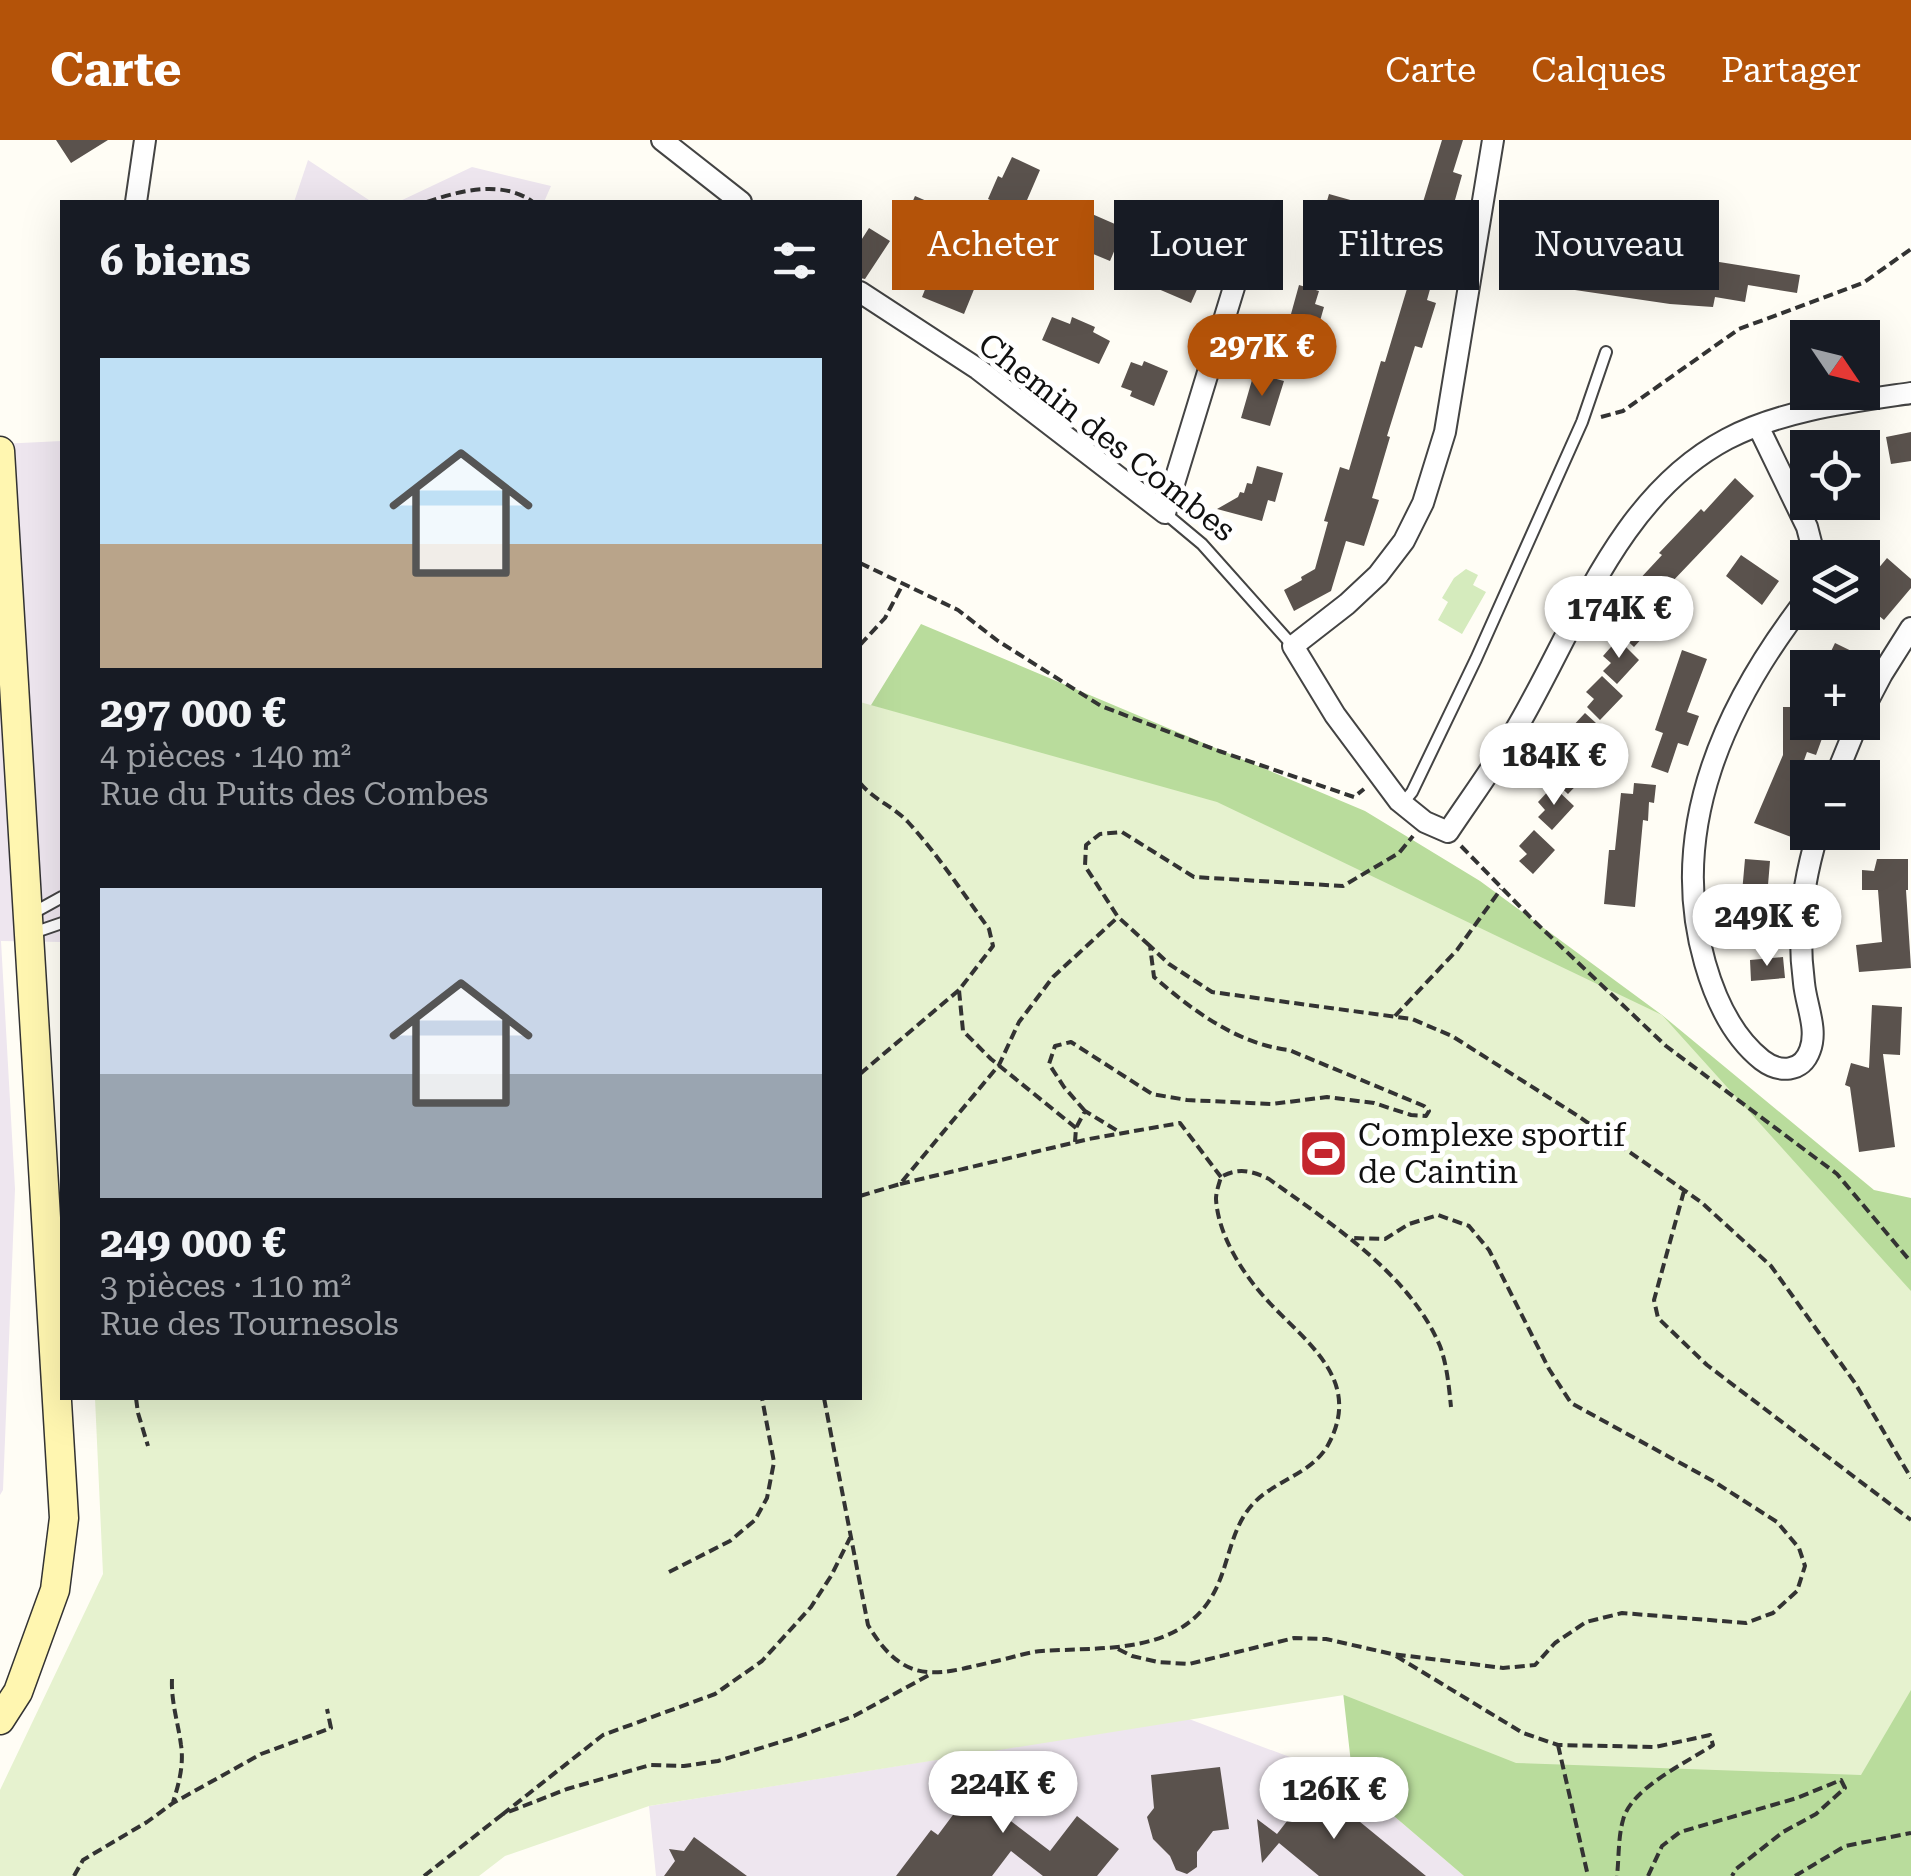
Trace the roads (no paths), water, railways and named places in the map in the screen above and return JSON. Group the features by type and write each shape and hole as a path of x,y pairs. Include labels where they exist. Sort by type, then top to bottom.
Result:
{"main road":[{"path":"0,451 64,1518 55,1590 18,1692 0,1720"}],"street":[{"path":"136,200 145,140"},
{"path":"662,140 738,200"},
{"path":"1293,646 1378,575 1404,541 1423,504 1445,432 1493,140"},
{"path":"1165,513 1233,290"},
{"name":"Chemin des Combes","path":"862,293 978,369 1165,513"},
{"path":"1811,540 1758,426 1833,406 1911,392"},
{"name":"Chemin des Combes","path":"1293,646 1378,776 1424,822 1448,832 1518,726 1631,524 1690,464 1726,439 1758,426"},
{"path":"1790,622 1757,667 1730,717 1699,815 1692,860 1698,940 1710,981 1730,1023 1755,1054 1771,1067 1789,1070 1802,1064 1810,1052 1814,1033 1804,982 1801,935 1813,850"},
{"path":"1880,678 1911,628"}],"lane":[{"path":"1402,804 1412,792 1476,659 1582,422 1606,352"},
{"name":"Chemin des Combes","path":"1165,513 1202,544 1293,646"},
{"path":"28,925 60,898"},
{"path":"28,925 60,923"}],"place":[{"name":"Complexe sportif de Caintin","path":"1323,1153"}]}
